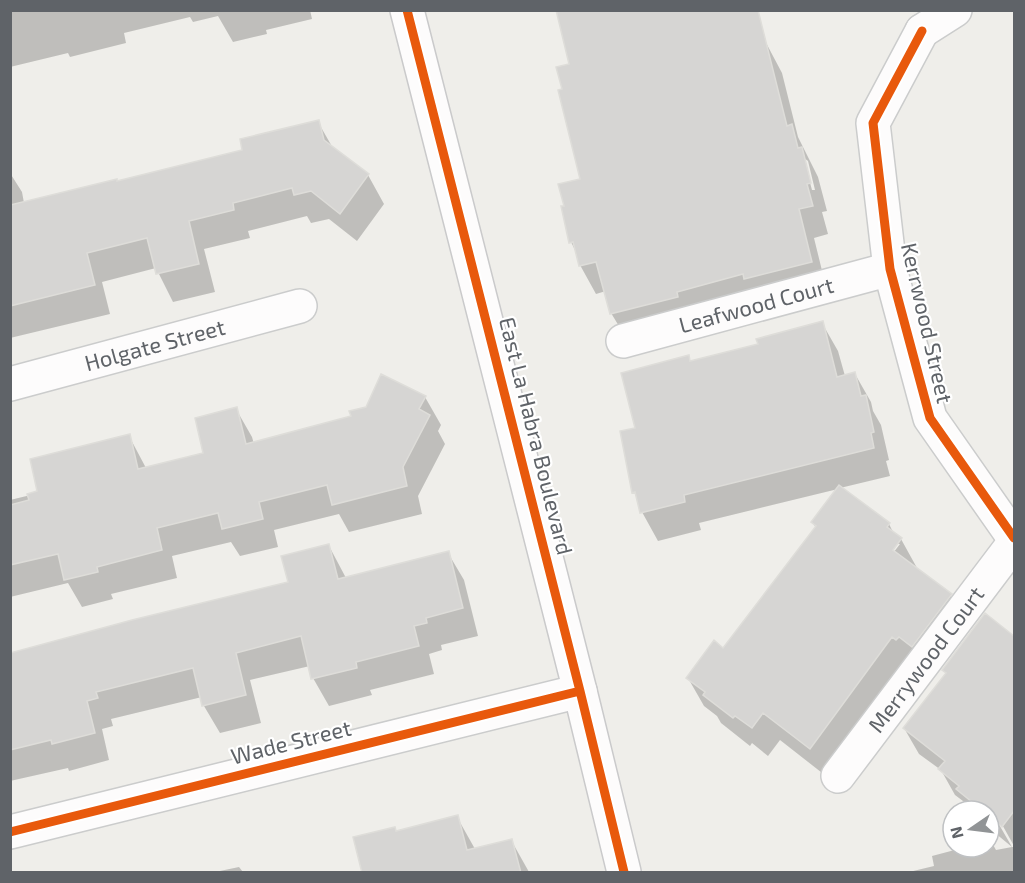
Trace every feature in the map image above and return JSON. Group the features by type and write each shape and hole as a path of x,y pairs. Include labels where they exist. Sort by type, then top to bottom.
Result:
{"street":[{"name":"East La Habra Boulevard","path":"407,10 624,873"},
{"path":"914,21 956,10"},
{"name":"Kerrwood Street","path":"914,21 873,123 890,269 930,418 1014,538"},
{"name":"Leafwood Court","path":"623,341 890,269"},
{"name":"Holgate Street","path":"10,384 300,306"},
{"name":"Merrywood Court","path":"838,776 1014,543"},
{"name":"Wade Street","path":"10,832 580,691"}],"building":[{"path":"556,10 758,10 787,126 792,124 798,148 802,147 811,183 807,184 813,206 799,209 812,262 744,279 743,274 677,292 678,297 610,314 596,262 579,266 573,242 569,243 561,206 564,206 558,184 580,179 558,90 562,89 556,67 569,64"},
{"path":"319,120 324,140 369,174 340,214 311,191 294,195 292,188 233,203 234,210 189,221 199,264 156,274 147,238 87,253 95,285 10,306 10,205 242,150 240,139"},
{"path":"823,321 837,377 855,372 861,396 866,395 874,432 871,433 874,448 684,495 685,502 640,513 635,492 632,493 620,431 635,428 621,373 689,355 690,361 758,344 756,339"},
{"path":"381,374 426,396 419,409 430,415 403,467 407,486 332,505 327,485 259,502 263,519 222,529 218,513 157,528 162,550 97,567 98,572 64,580 58,554 10,565 10,505 29,500 27,494 37,491 30,459 130,434 138,469 203,453 195,418 237,407 246,444 351,416 349,411 366,407"},
{"path":"839,485 890,523 887,527 902,538 893,550 952,594 912,647 899,637 896,640 892,637 810,749 763,713 752,728 735,716 733,718 703,695 705,692 686,678 714,640 723,648 816,526 811,522"},
{"path":"329,544 338,579 449,551 463,608 426,618 427,623 414,626 419,646 356,662 357,668 311,679 301,636 236,653 246,695 202,706 193,668 96,692 98,698 87,701 95,733 52,744 51,740 10,750 10,653 288,582 281,556"},
{"path":"985,613 1014,636 1014,811 1002,827 1001,799 968,799 956,789 959,786 938,769 945,761 903,728 946,673 942,670"},
{"path":"458,815 467,850 512,839 521,873 362,873 353,837 395,827 396,831"}],"cycle path":[{"path":"407,10 624,872"},
{"path":"922,31 873,123 890,269 930,418 1014,538"},
{"path":"10,832 580,691"}]}
